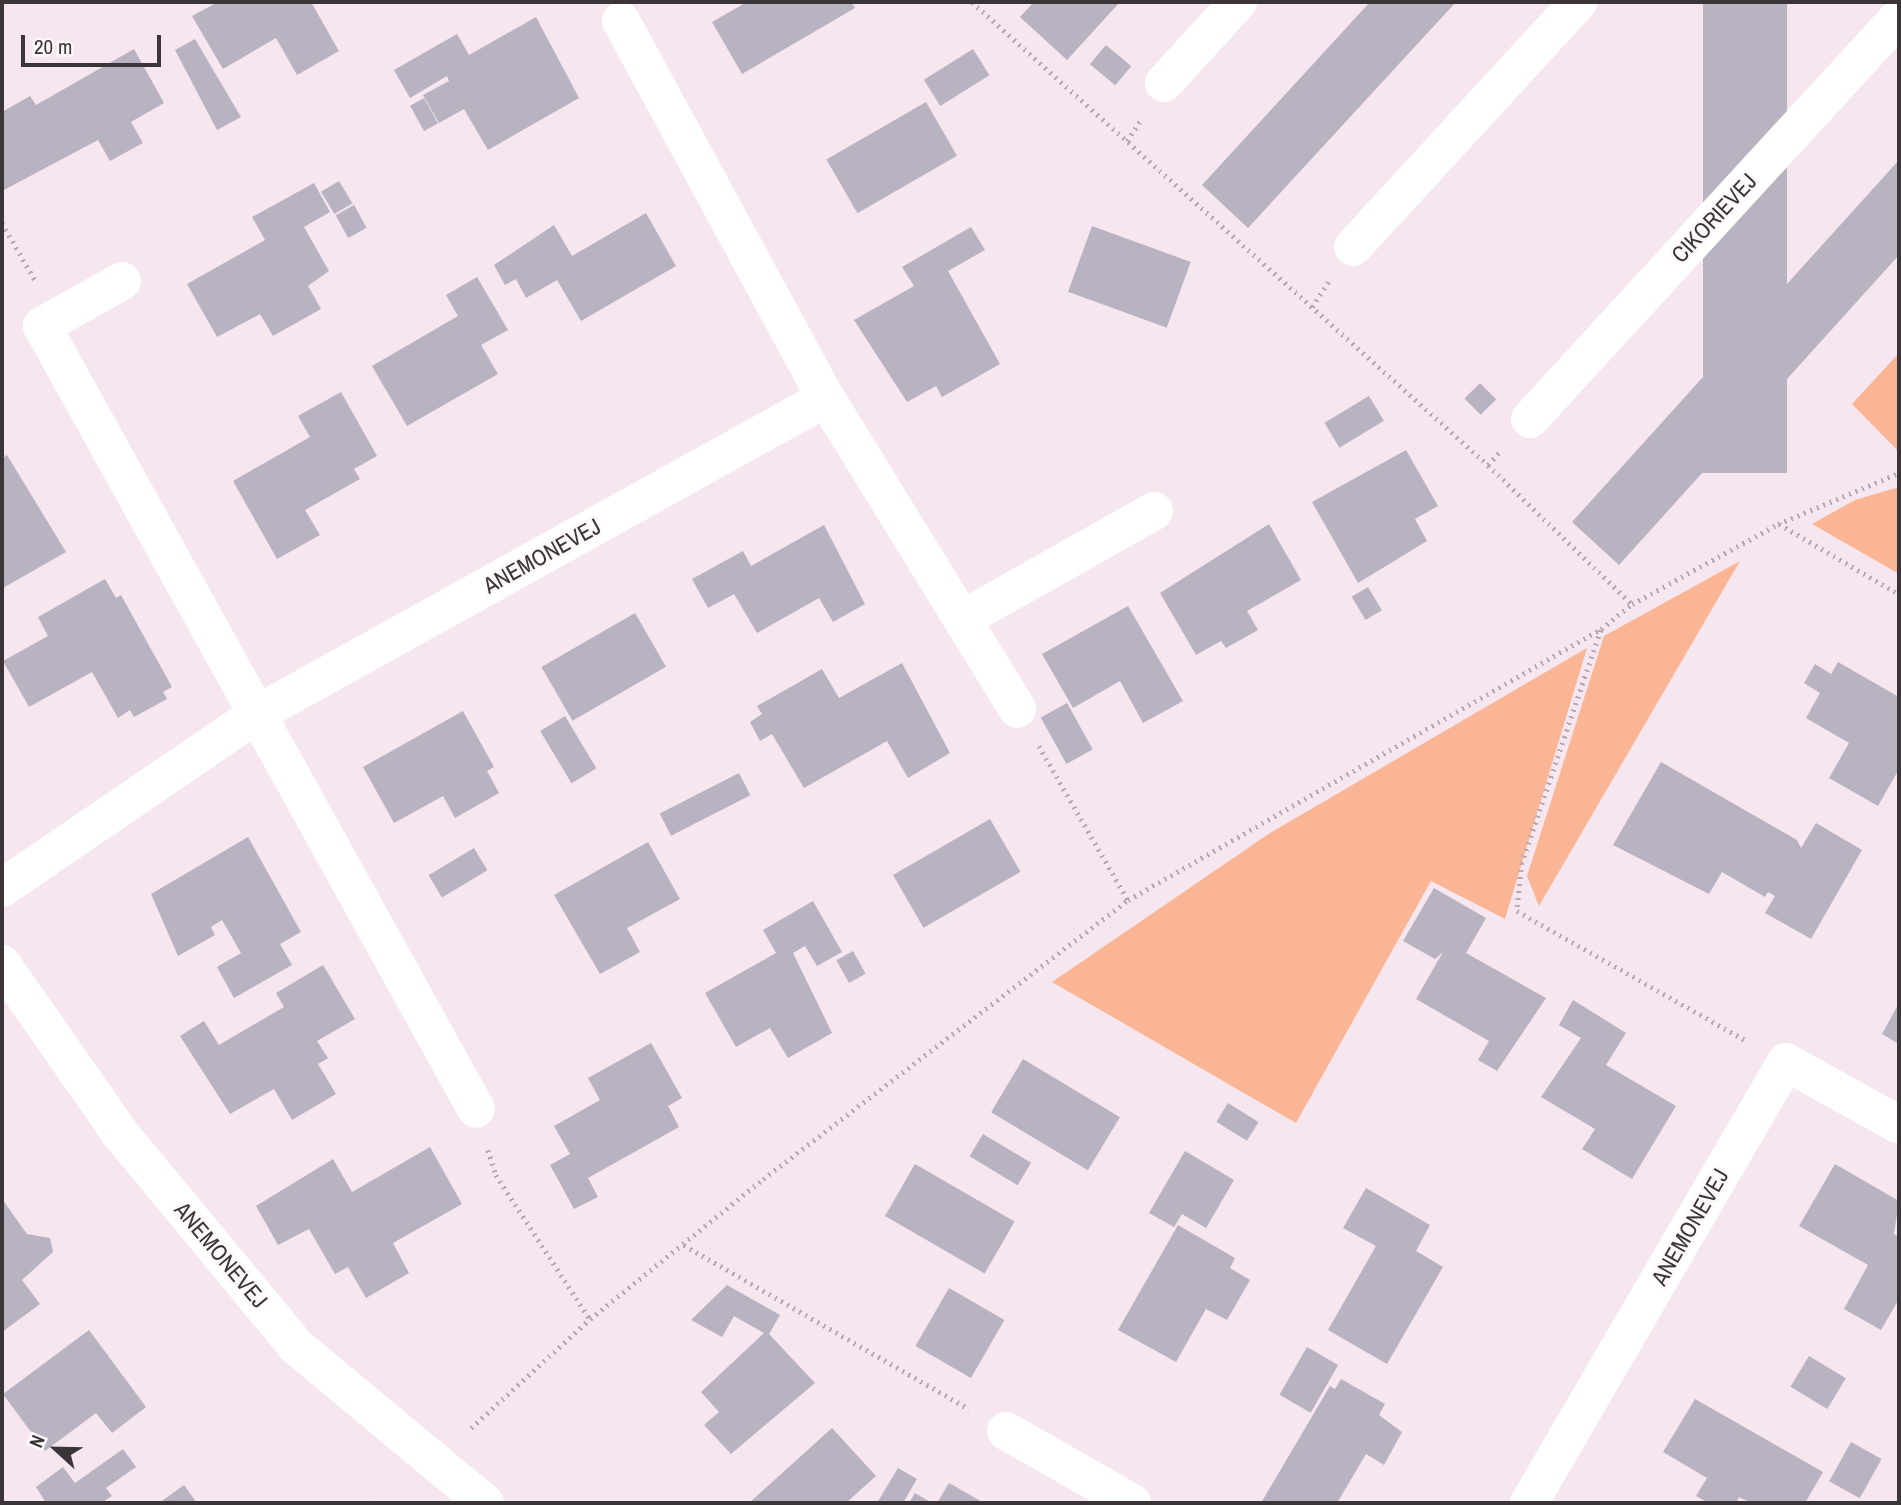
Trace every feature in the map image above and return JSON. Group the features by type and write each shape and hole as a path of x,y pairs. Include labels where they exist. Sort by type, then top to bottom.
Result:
{"street":[{"path":"1164,83 1238,2"},
{"path":"1353,247 1578,2"},
{"name":"CIKORIEVEJ","path":"1530,419 1899,17"},
{"path":"621,21 826,398 967,617 1017,709"},
{"path":"122,281 42,326 476,1109"},
{"name":"ANEMONEVEJ","path":"2,888 257,715 826,398"},
{"path":"967,617 1154,511"},
{"name":"ANEMONEVEJ","path":"2,964 118,1132 297,1347 485,1503"},
{"path":"1786,1062 1899,1125"},
{"name":"ANEMONEVEJ","path":"1529,1503 1786,1062"},
{"path":"1006,1431 1132,1503"}],"path":[{"path":"972,2 1488,465 1632,604"},
{"path":"2,223 34,280 42,326"},
{"path":"471,1428 590,1319 1128,900 1601,629 1632,604 1778,524 1899,473"},
{"path":"1778,524 1899,594"},
{"path":"1601,629 1522,863 1517,911 1786,1062"},
{"path":"1017,709 1128,900"},
{"path":"476,1109 496,1175 590,1319"},
{"path":"684,1245 1006,1431"}],"shaded area":[{"path":"1899,353 1899,452 1852,404"},
{"path":"1899,487 1899,574 1812,524 1855,500"},
{"path":"1740,561 1539,906 1527,876 1604,636"},
{"path":"1587,648 1505,919 1431,881 1296,1123 1052,982 1270,833"}],"building":[{"path":"218,2 311,2 339,51 297,75 276,38 223,69 192,16"},
{"path":"747,2 851,2 855,8 742,74 712,22"},
{"path":"1034,2 1120,2 1067,60 1020,17"},
{"path":"1370,2 1456,2 1248,228 1202,185"},
{"path":"1703,2 1787,2 1787,473 1703,473"},
{"path":"536,17 579,98 488,150 464,109 439,123 423,95 449,81 447,76 410,98 394,70 457,34 469,55"},
{"path":"195,39 241,117 217,130 175,50"},
{"path":"1106,45 1131,66 1115,85 1090,64"},
{"path":"134,49 164,103 131,122 143,143 110,161 98,140 2,191 2,112 30,96 36,105"},
{"path":"973,49 989,75 940,106 924,80"},
{"path":"424,98 438,123 424,131 410,106"},
{"path":"926,102 957,156 857,213 826,160"},
{"path":"1899,160 1899,255 1619,565 1572,522"},
{"path":"339,181 352,203 334,214 321,192"},
{"path":"314,183 330,212 304,227 329,271 308,286 321,309 273,336 260,314 217,337 187,284 265,240 252,217"},
{"path":"354,205 367,228 348,238 336,215"},
{"path":"646,213 676,266 581,321 557,280 526,298 516,279 505,285 494,265 554,225 572,256"},
{"path":"1092,226 1191,262 1167,328 1068,292"},
{"path":"971,227 985,250 948,271 1000,364 942,397 936,386 907,402 854,320 914,286 902,267"},
{"path":"477,277 508,330 481,345 498,374 407,426 372,366 458,316 446,295"},
{"path":"1480,383 1496,399 1481,415 1464,399"},
{"path":"341,392 377,456 354,469 360,479 305,510 320,535 277,559 233,481 310,437 298,416"},
{"path":"1369,396 1384,421 1339,448 1324,423"},
{"path":"1406,450 1438,506 1415,519 1427,541 1358,583 1312,502"},
{"path":"7,455 66,552 3,588 2,459"},
{"path":"1269,524 1301,580 1247,611 1258,630 1226,648 1221,641 1196,655 1160,593"},
{"path":"824,525 865,604 833,622 819,598 757,633 734,594 708,608 692,579 743,551 751,566"},
{"path":"105,579 116,598 121,595 172,687 163,692 167,699 134,717 130,710 118,718 92,672 29,707 3,661 48,636 38,617"},
{"path":"1368,587 1382,610 1366,620 1352,597"},
{"path":"1128,606 1183,701 1143,723 1120,681 1073,708 1042,654"},
{"path":"635,613 666,667 572,721 541,667"},
{"path":"1838,662 1899,697 1899,769 1878,806 1829,778 1849,743 1806,718 1820,693 1804,683 1815,664 1831,674"},
{"path":"902,663 950,753 908,778 887,741 804,788 772,734 760,741 750,722 762,714 757,706 822,669 839,698"},
{"path":"1067,703 1093,749 1066,764 1041,718"},
{"path":"463,711 494,767 487,771 499,793 455,818 443,796 394,823 363,767"},
{"path":"565,716 596,768 572,783 540,731"},
{"path":"1661,762 1797,840 1801,848 1816,823 1862,850 1811,939 1765,913 1775,896 1768,892 1765,897 1722,872 1709,894 1613,845"},
{"path":"739,773 750,795 671,836 660,813"},
{"path":"990,819 1020,872 924,928 893,875"},
{"path":"248,837 301,932 280,944 292,965 234,998 217,967 241,953 222,920 211,927 215,935 178,956 151,894"},
{"path":"648,842 680,899 627,928 640,952 600,974 554,895"},
{"path":"474,848 487,870 442,898 429,875"},
{"path":"1434,888 1486,918 1466,953 1546,998 1497,1071 1478,1060 1489,1041 1416,999 1443,952 1435,959 1403,941"},
{"path":"813,901 842,952 817,966 805,946 793,953 832,1033 788,1058 770,1028 736,1047 705,993 776,953 763,930"},
{"path":"853,951 866,974 849,983 836,960"},
{"path":"323,965 355,1019 317,1041 328,1058 318,1064 336,1094 292,1120 274,1089 230,1114 180,1036 204,1021 219,1045 284,1007 276,993"},
{"path":"1573,1000 1626,1033 1606,1065 1676,1106 1632,1179 1582,1149 1595,1129 1541,1097 1581,1038 1559,1025"},
{"path":"1899,1003 1899,1044 1882,1034"},
{"path":"651,1043 682,1098 668,1106 679,1127 588,1178 598,1197 574,1209 550,1165 570,1154 554,1126 600,1100 588,1078"},
{"path":"1023,1059 1120,1117 1088,1170 991,1112"},
{"path":"1228,1103 1259,1122 1247,1141 1216,1122"},
{"path":"983,1134 1031,1163 1018,1185 970,1156"},
{"path":"430,1147 462,1204 393,1243 409,1273 366,1298 348,1267 335,1274 309,1229 278,1245 256,1206 333,1159 352,1192"},
{"path":"1185,1151 1234,1180 1206,1228 1182,1214 1174,1227 1149,1213"},
{"path":"915,1164 1015,1221 985,1273 885,1216"},
{"path":"1835,1164 1899,1201 1894,1234 1899,1237 1899,1299 1881,1330 1844,1309 1868,1265 1799,1226"},
{"path":"1366,1188 1430,1225 1416,1251 1443,1267 1387,1364 1328,1330 1376,1246 1343,1228"},
{"path":"2,1199 27,1234 50,1238 53,1252 22,1280 40,1304 2,1332"},
{"path":"1178,1225 1235,1258 1230,1268 1250,1280 1227,1320 1206,1309 1176,1362 1118,1330"},
{"path":"727,1285 780,1315 769,1334 815,1383 731,1454 704,1425 719,1412 701,1392 764,1333 734,1316 722,1337 691,1320"},
{"path":"949,1288 1004,1320 971,1378 916,1346"},
{"path":"89,1330 146,1407 112,1433 96,1413 45,1451 3,1394"},
{"path":"1307,1347 1338,1365 1311,1413 1280,1395"},
{"path":"1809,1356 1846,1378 1827,1409 1790,1387"},
{"path":"1341,1379 1385,1404 1379,1415 1402,1432 1384,1465 1366,1454 1337,1503 1261,1503 1330,1386 1335,1389"},
{"path":"1695,1399 1823,1472 1805,1503 1751,1503 1739,1497 1736,1503 1709,1503 1696,1496 1707,1478 1663,1452"},
{"path":"832,1428 876,1476 846,1503 749,1503"},
{"path":"1851,1442 1882,1459 1860,1498 1829,1481"},
{"path":"123,1449 136,1467 106,1488 112,1496 101,1503 46,1503 36,1487 63,1467 75,1483"},
{"path":"898,1468 917,1479 903,1503 877,1503"},
{"path":"949,1483 984,1503 937,1503"},
{"path":"184,1485 197,1503 159,1503"},
{"path":"915,1493 932,1503 909,1503"}]}
